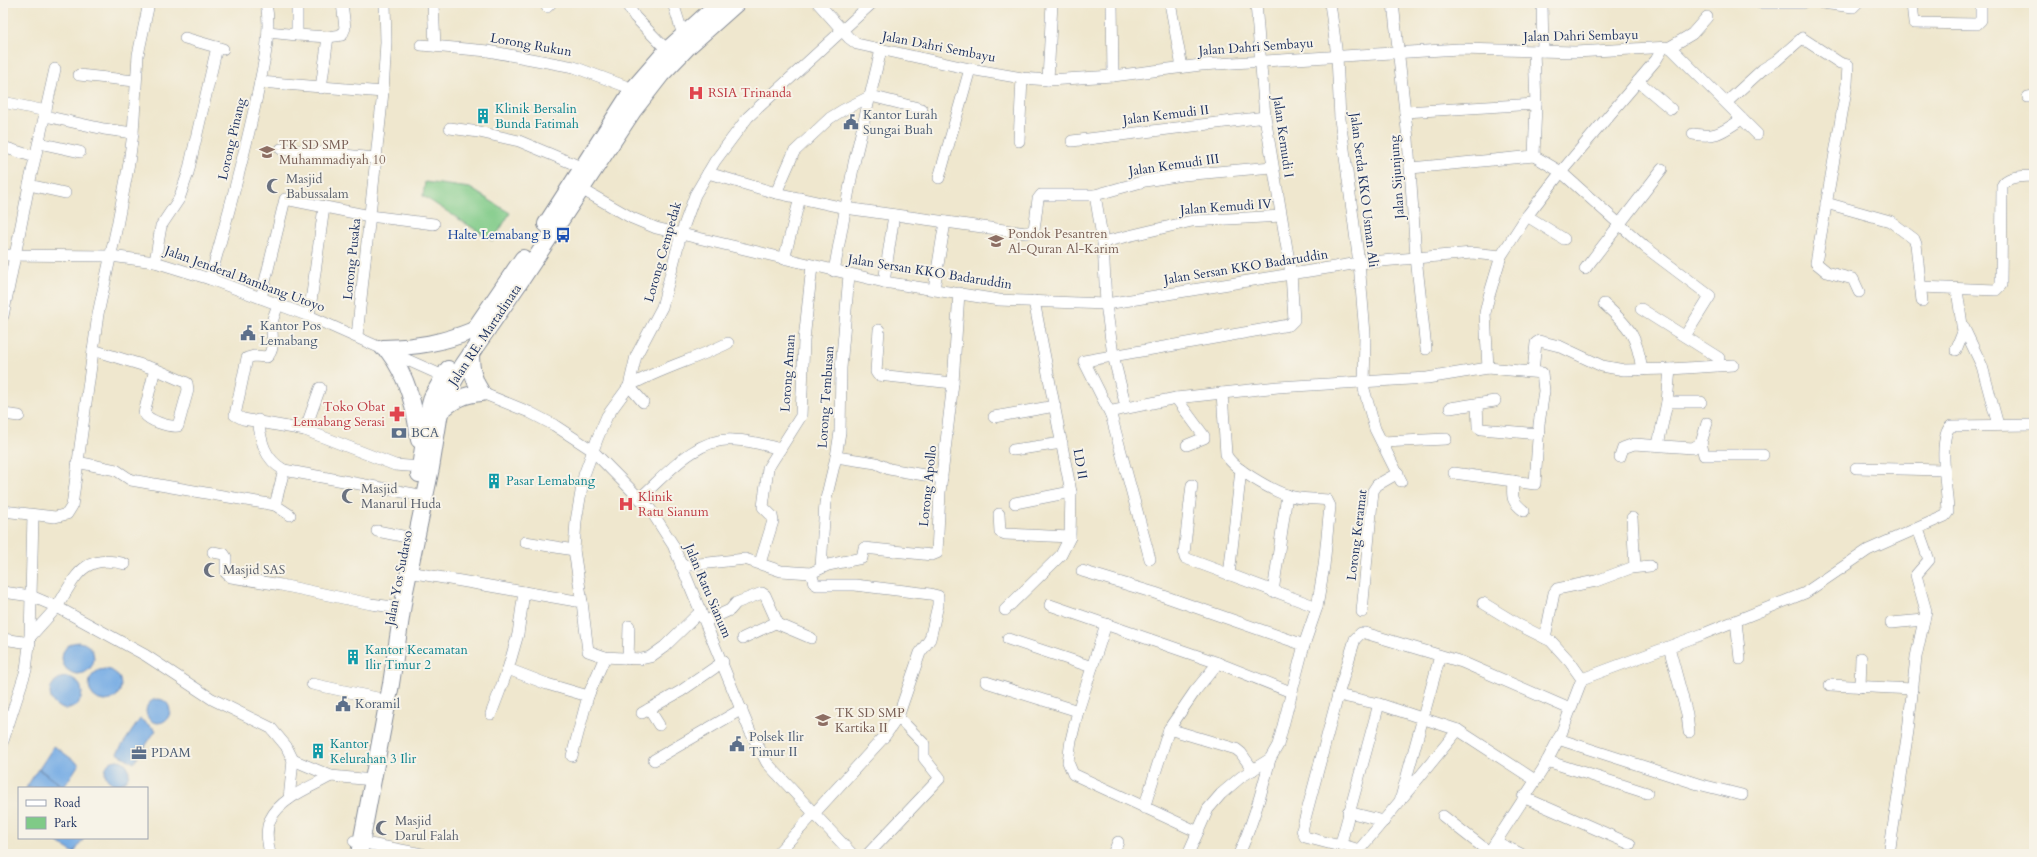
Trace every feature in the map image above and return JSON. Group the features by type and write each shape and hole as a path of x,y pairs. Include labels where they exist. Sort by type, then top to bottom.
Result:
{"highway":[{"path":"448,378 474,330 537,238 576,186 581,167 632,89 667,50 719,3"},
{"name":"Jalan RE. Martadinata","path":"356,848 440,412 448,378 471,353 576,186 633,111 661,75 690,45 737,3"},
{"path":"386,350 440,343 474,330"},
{"path":"386,350 399,365 408,385 421,461"},
{"path":"440,412 452,401 466,396 482,393 472,374 471,353"},
{"name":"Jalan Yos Sudarso","path":"368,780 377,698 421,461 429,408 448,378"}],"street":[{"path":"3,511 32,515 59,516 68,512 72,506 101,295 111,256 133,133 135,81 140,40 149,3"},
{"name":"Lorong Pinang","path":"210,279 237,183 260,82 268,32 266,3"},
{"path":"297,3 297,35"},
{"path":"268,32 328,37 342,35 344,32 342,3"},
{"name":"Lorong Pusaka","path":"357,336 383,92 386,42 385,3"},
{"path":"433,3 435,46"},
{"path":"626,3 635,17 667,50"},
{"path":"674,3 683,35"},
{"name":"Jalan Dahri Sembayu","path":"818,3 842,31 854,42 881,50 970,69 1022,78 1048,80 1113,76 1182,67 1337,56 1459,50 1575,52 1666,48 1692,34 1707,17"},
{"name":"Lorong Cempedak","path":"605,657 592,654 588,651 574,550 580,496 592,450 607,416 629,386 636,356 662,307 681,234 695,195 708,173 748,117 872,3"},
{"path":"1048,80 1052,3"},
{"path":"1112,3 1113,76"},
{"path":"1170,3 1182,67"},
{"name":"Jalan Kemudi I","path":"1113,355 1291,324 1294,318 1291,273 1264,117 1256,3"},
{"name":"Jalan Serda KKO Usman Ali","path":"1330,3 1337,56 1340,119 1359,263 1365,334 1364,381"},
{"name":"Jalan Sijunjung","path":"1394,3 1406,112 1416,257 1426,349"},
{"path":"1534,156 1542,3"},
{"path":"1760,3 1802,3"},
{"path":"1822,3 1853,7 1858,3"},
{"path":"1912,3 1914,23 1976,24 1981,20 1981,3"},
{"path":"321,88 328,37"},
{"path":"155,262 161,226 179,199 188,173 220,48 185,38"},
{"path":"1727,102 1763,69 1776,61 1802,38 1848,68 1816,263 1827,272 1853,279 1859,292"},
{"name":"Lorong Rukun","path":"421,45 488,51 574,67 632,89"},
{"path":"1488,368 1485,314 1501,256 1527,216 1561,172 1666,48 1727,102 1742,120 1757,134"},
{"path":"834,271 845,208 881,50"},
{"path":"3,316 29,185 56,69"},
{"path":"939,178 970,69"},
{"path":"79,75 135,81"},
{"path":"1019,141 1022,78"},
{"path":"1638,81 1671,109"},
{"path":"260,82 383,92"},
{"path":"776,193 790,160 800,145 836,114 871,96 922,109"},
{"path":"3,102 104,130 133,133"},
{"path":"1406,112 1536,104"},
{"name":"Jalan Kemudi II","path":"1072,141 1264,117"},
{"path":"1693,134 1708,137 1716,135 1742,120"},
{"path":"450,128 486,133 518,141 581,167"},
{"path":"39,143 80,152"},
{"path":"3,147 36,157"},
{"path":"281,149 375,158"},
{"path":"1411,168 1534,156 1561,172 1618,224 1663,261 1710,296 1685,336"},
{"name":"Jalan Kemudi III","path":"945,222 1029,233 1035,227 1038,199 1041,195 1095,195 1145,181 1183,175 1272,167"},
{"path":"1585,269 1618,224 1662,169"},
{"path":"708,173 776,193 845,208 945,222 934,289"},
{"path":"1920,287 1957,290 1996,290 2000,286 2002,186 2010,178 2034,176"},
{"path":"29,185 66,193"},
{"name":"Jalan Sersan KKO Badaruddin","path":"576,186 632,218 656,228 884,282 999,300 1106,304 1359,263 1472,253 1501,256"},
{"path":"1095,195 1103,242 1106,304 1113,355 1126,407"},
{"path":"784,259 800,198"},
{"path":"261,298 284,199 370,216 434,224"},
{"path":"1826,203 1890,221 1914,240 1922,301"},
{"path":"309,316 324,207"},
{"path":"884,282 894,215"},
{"name":"Jalan Kemudi IV","path":"1103,242 1192,221 1281,216"},
{"path":"1527,216 1564,239"},
{"name":"Jalan Jenderal Bambang Utoyo","path":"3,255 111,256 155,262 210,279 309,316 357,336 448,378"},
{"name":"Lorong Aman","path":"760,563 773,521 772,516 762,507 766,474 801,416 804,340 812,266"},
{"name":"Lorong Tembusan","path":"816,570 825,503 836,457 840,432 841,368 849,274"},
{"path":"1956,350 1962,336 1963,326 1957,290"},
{"name":"Lorong Apollo","path":"816,570 837,562 862,558 864,548 936,554 938,550 942,478 953,383 959,293"},
{"name":"LD II","path":"1005,610 1061,555 1070,537 1071,492 1034,301"},
{"path":"278,304 272,325 272,346 269,355 267,357 251,356 247,358 235,414 237,418 258,420 305,430 395,465 421,461"},
{"path":"1604,304 1618,316 1634,335 1638,347 1642,370"},
{"path":"1641,309 1719,358"},
{"path":"1963,326 1982,366 1998,425"},
{"path":"879,330 876,372 878,375 953,383"},
{"path":"1533,371 1536,343 1539,341 1559,346 1608,368 1642,370 1732,365"},
{"path":"643,402 629,386 656,372 698,357 728,343"},
{"path":"93,350 154,369 170,374 188,385 178,426 157,422 145,414 154,369"},
{"path":"1113,355 1084,361 1111,415 1150,559"},
{"path":"1111,415 1113,411 1126,407 1222,392 1364,381 1427,378 1488,368 1542,373 1544,378 1536,483 1533,485 1454,473"},
{"path":"1658,445 1667,402 1670,369"},
{"name":"Lorong Keramat","path":"1362,612 1373,491 1377,485 1399,477 1373,421 1364,389 1364,381"},
{"path":"305,430 320,388"},
{"path":"1222,392 1226,454 1228,458 1241,470 1287,496 1329,501 1330,506 1324,566 1317,608 1304,645 1278,745 1270,759 1262,793 1249,833 1239,854"},
{"name":"Jalan Ratu Sianum","path":"482,393 529,412 554,425 592,450 640,498 667,532 766,763 852,854"},
{"path":"1176,398 1204,436 1204,438 1187,445"},
{"path":"1450,408 1495,401"},
{"path":"1667,402 1701,402"},
{"path":"1477,404 1478,427 1480,429 1539,434"},
{"path":"994,417 1055,406"},
{"path":"3,414 19,416"},
{"path":"258,420 261,439 266,453 271,461 284,470 414,494"},
{"path":"1707,423 1701,443 1704,455 1763,456"},
{"path":"1443,816 1489,853 1547,761 1558,739 1582,679 1669,647 1805,593 1868,550 1918,529 1947,514 1944,470 1945,439 1949,427 1956,425 2034,425"},
{"path":"640,498 692,452 711,442 733,439 780,449"},
{"path":"1382,442 1446,439"},
{"path":"1013,450 1062,443"},
{"path":"1620,458 1623,448 1634,444 1693,448 1701,443"},
{"path":"836,457 876,463 889,469 942,478"},
{"path":"77,462 116,470 131,480 283,508 284,470"},
{"path":"1856,468 1944,470"},
{"path":"1229,575 1241,470"},
{"path":"1513,481 1514,502 1524,510"},
{"path":"1192,485 1184,557 1317,608"},
{"path":"1015,503 1071,492"},
{"path":"1273,592 1287,496"},
{"path":"998,514 1000,532 1005,534 1070,537"},
{"path":"3,741 26,670 30,640 32,515"},
{"path":"1632,518 1635,567"},
{"path":"1889,854 1908,731 1916,657 1926,610 1916,575 1929,560 1918,529"},
{"path":"377,531 407,536"},
{"path":"526,542 574,550"},
{"path":"213,552 224,554 226,557 226,573 231,577 281,585 371,604 393,607"},
{"path":"681,566 744,559 781,571 816,570 814,583 817,585 870,586 939,598 930,639 920,653 898,717 884,737 777,854"},
{"path":"30,640 57,607 84,568 91,563 109,561 125,564"},
{"path":"1545,638 1554,593 1557,589 1596,581 1635,567 1650,566"},
{"path":"1082,571 1155,593 1304,645"},
{"path":"409,572 582,602"},
{"path":"3,592 31,596 57,607 145,655 212,699 271,728 286,746 294,760 331,776 368,780"},
{"path":"491,714 508,669 518,634 524,592"},
{"path":"572,756 588,696 605,657 641,659 656,654 703,616 730,610 736,603 762,593 765,595 777,622 782,627 811,638"},
{"path":"1483,603 1519,625 1545,638 1556,646 1582,679"},
{"path":"1050,605 1218,663 1292,692"},
{"path":"1891,623 1924,620"},
{"path":"1736,621 1740,659"},
{"path":"743,638 777,622"},
{"path":"1106,624 1078,711 1068,756 1070,771 1073,774 1144,808 1198,832"},
{"path":"628,659 629,626"},
{"path":"1458,730 1359,852 1340,844 1336,845 1305,837 1302,830 1338,695 1355,639 1361,633 1462,662 1570,709"},
{"path":"3,639 30,640"},
{"path":"1008,639 1092,667"},
{"path":"1669,647 1687,714 1689,732"},
{"path":"1400,801 1440,656"},
{"path":"1860,658 1860,686"},
{"path":"659,725 645,711 681,692 723,662"},
{"path":"1144,808 1169,729 1195,691 1218,663"},
{"path":"508,669 547,684 588,696"},
{"path":"986,682 1078,711"},
{"path":"312,684 377,698"},
{"path":"1830,685 1913,689"},
{"path":"1338,695 1379,704 1458,730 1536,780"},
{"path":"1340,844 1379,704"},
{"path":"654,760 742,709"},
{"path":"868,854 940,778 924,758 924,744 898,717"},
{"path":"1169,729 1236,749 1241,753 1253,770"},
{"path":"1558,739 1698,784 1742,795"},
{"path":"1188,854 1208,809 1221,794 1270,759"},
{"path":"289,799 294,760"},
{"path":"1547,761 1647,793"},
{"path":"270,854 267,834 270,820 276,811 289,799 331,776"},
{"path":"1524,797 1630,844"},
{"path":"1348,812 1384,821"},
{"path":"1114,854 1118,842"},
{"path":"1496,842 1521,854"},
{"path":"356,848 422,854"}],"green space":[{"path":"425,182 470,188 510,213 493,241 423,196"}],"water":[{"path":"78,642 87,645 91,649 94,658 91,667 87,671 78,674 69,671 65,667 62,658 65,649 69,645"},
{"path":"105,669 116,674 121,685 116,696 105,701 94,696 89,685 94,674"},
{"path":"66,677 75,680 79,684 82,693 79,702 75,706 66,709 57,706 53,702 50,693 53,684 57,680"},
{"path":"158,699 163,700 169,706 169,716 163,722 158,723 153,722 147,716 146,711 147,706 153,700"},
{"path":"140,719 156,730 134,763 117,753"},
{"path":"54,746 79,764 64,787 39,769"},
{"path":"117,760 122,761 128,767 128,777 122,783 117,784 112,783 106,777 105,772 106,767 112,761"},
{"path":"38,769 63,787 27,787"},
{"path":"60,839 83,839 74,853 58,843"}],"place":[{"name":"RSIA Trinanda","path":"696,93"},
{"name":"Klinik Bersalin Bunda Fatimah","path":"483,116"},
{"name":"Kantor Lurah Sungai Buah","path":"851,122"},
{"name":"TK SD SMP Muhammadiyah 10","path":"267,152"},
{"name":"Masjid Babussalam","path":"274,186"},
{"name":"Halte Lemabang B","path":"563,235"},
{"name":"Pondok Pesantren Al-Quran Al-Karim","path":"996,241"},
{"name":"Kantor Pos Lemabang","path":"248,333"},
{"name":"Toko Obat Lemabang Serasi","path":"397,414"},
{"name":"BCA","path":"399,433"},
{"name":"Pasar Lemabang","path":"494,481"},
{"name":"Masjid Manarul Huda","path":"349,496"},
{"name":"Klinik Ratu Sianum","path":"626,504"},
{"name":"Masjid SAS","path":"211,570"},
{"name":"Kantor Kecamatan Ilir Timur 2","path":"353,657"},
{"name":"Koramil","path":"343,704"},
{"name":"TK SD SMP Kartika II","path":"823,720"},
{"name":"Polsek Ilir Timur II","path":"737,744"},
{"name":"Kantor Kelurahan 3 Ilir","path":"318,751"},
{"name":"PDAM","path":"139,753"},
{"name":"Masjid Darul Falah","path":"383,828"}]}
